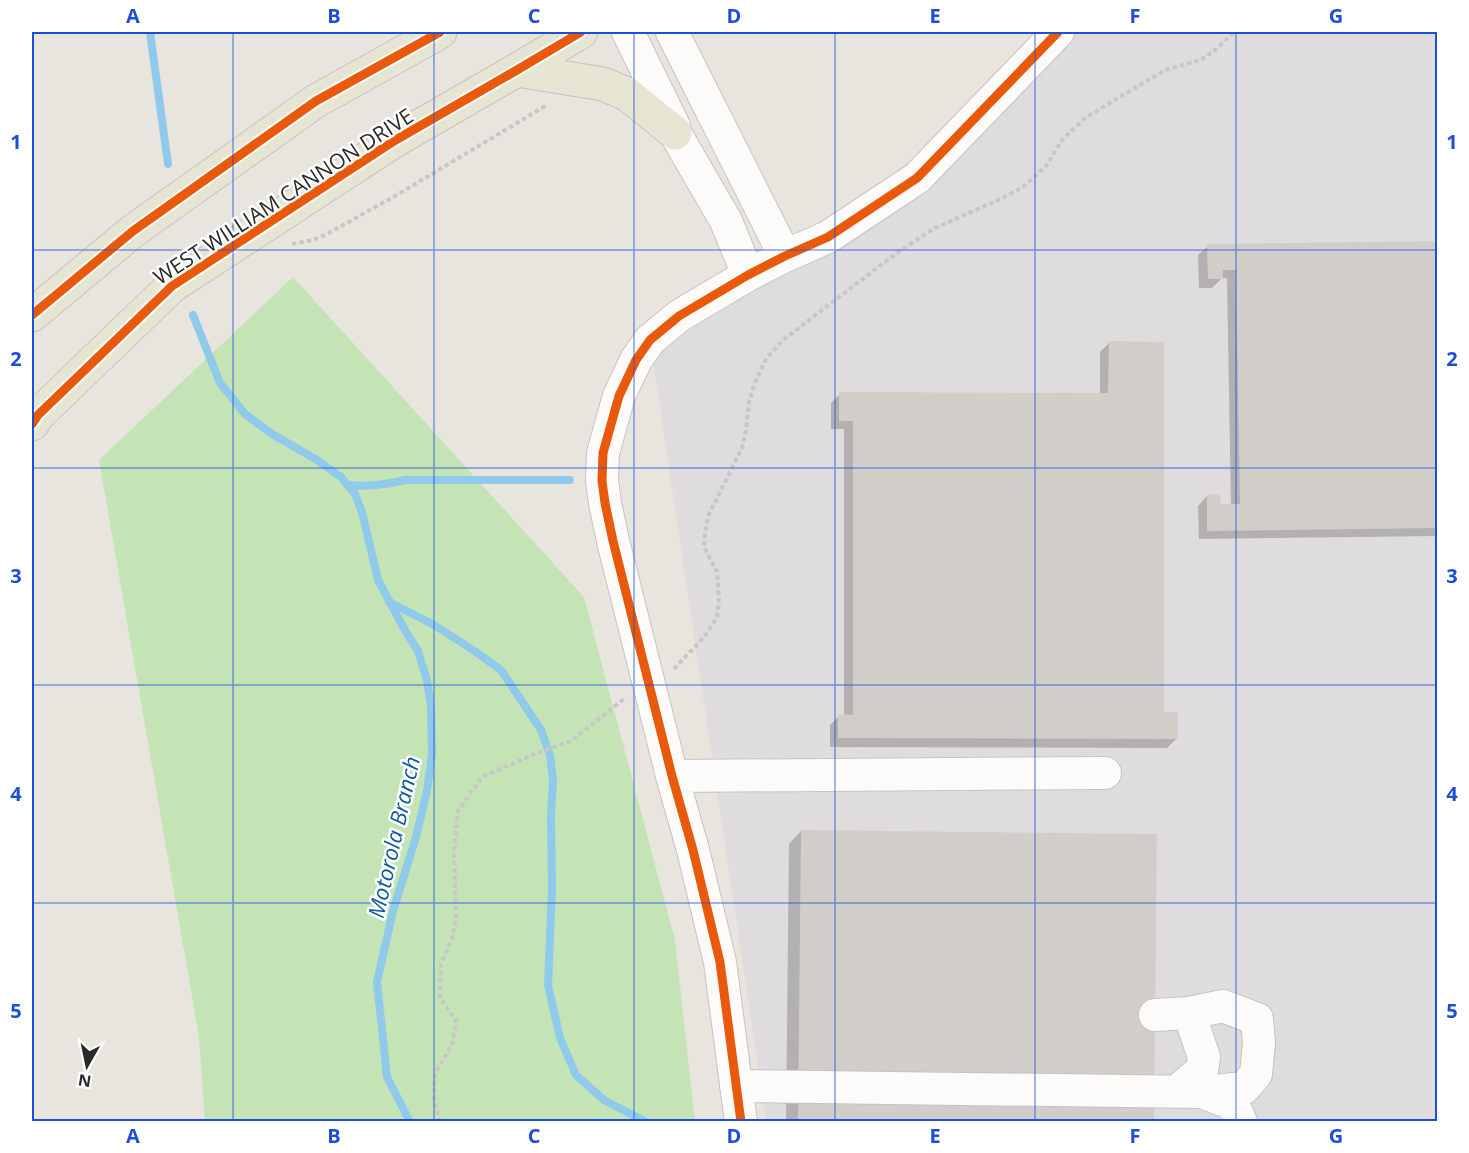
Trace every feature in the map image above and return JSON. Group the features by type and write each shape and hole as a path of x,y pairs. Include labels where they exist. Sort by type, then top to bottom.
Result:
{"main road":[{"path":"32,315 133,231 316,101 440,32"},
{"name":"WEST WILLIAM CANNON DRIVE","path":"32,424 38,415 172,285 394,141 581,32"},
{"path":"517,70 603,84 627,94 675,133"}],"street":[{"path":"628,32 674,126 675,133 726,221 748,275"},
{"path":"672,32 785,256"},
{"path":"741,1122 720,962 604,503 603,453 619,396 636,360 650,340 679,316 748,275 828,237 917,178 1058,32"},
{"path":"672,776 1106,773"},
{"path":"736,1086 1189,1092 1244,1088 1256,1074 1259,1043 1257,1019 1223,1006 1155,1015"},
{"path":"1189,1012 1204,1057 1202,1070 1189,1092"},
{"path":"1189,1092 1233,1104 1241,1122"}],"path":[{"path":"672,671 705,636 717,617 719,599 717,572 705,547 708,516 742,448 749,403 754,385 766,359 783,340 898,252 935,228 1023,187 1046,166 1062,140 1085,118 1165,70 1201,60 1233,32"},
{"path":"285,245 313,240 327,234 395,196 554,100"},
{"path":"440,1122 434,1099 435,1073 452,1045 456,1021 440,998 441,964 452,939 456,916 454,851 458,811 482,777 571,741 626,697"}],"shaded area":[{"path":"1044,32 1437,32 1437,1121 766,1121 650,340 872,207"}],"green space":[{"path":"293,277 584,597 675,940 695,1121 205,1121 199,1037 99,460"}],"building":[{"path":"1438,241 1438,528 1207,531 1207,495 1220,494 1221,504 1240,504 1236,270 1223,270 1223,279 1208,279 1207,244"},
{"path":"1109,341 1164,342 1164,712 1178,712 1178,739 838,738 838,714 853,715 853,421 839,421 839,392 1108,393"},
{"path":"801,830 1157,834 1154,1122 798,1122"}],"waterway":[{"name":"Motorola Branch","path":"150,32 168,164"},
{"name":"Motorola Branch","path":"193,315 220,383 245,414 272,434 341,477 355,494 362,512 378,580 418,651 427,680 431,707 432,754 427,791 416,837 393,911 377,982 387,1077 410,1122"},
{"path":"347,485 376,485 405,480 570,480"},
{"path":"389,602 434,625 501,670 541,730 550,755 553,780 548,985 560,1038 576,1075 604,1100 646,1122"}],"cycle path":[{"path":"32,315 133,231 316,101 440,32"},
{"path":"32,424 38,415 172,286 394,141 581,32"},
{"path":"741,1122 720,962 605,503 602,481 603,453 619,396 636,360 650,340 679,316 748,275 828,237 917,178 1058,32"}]}
